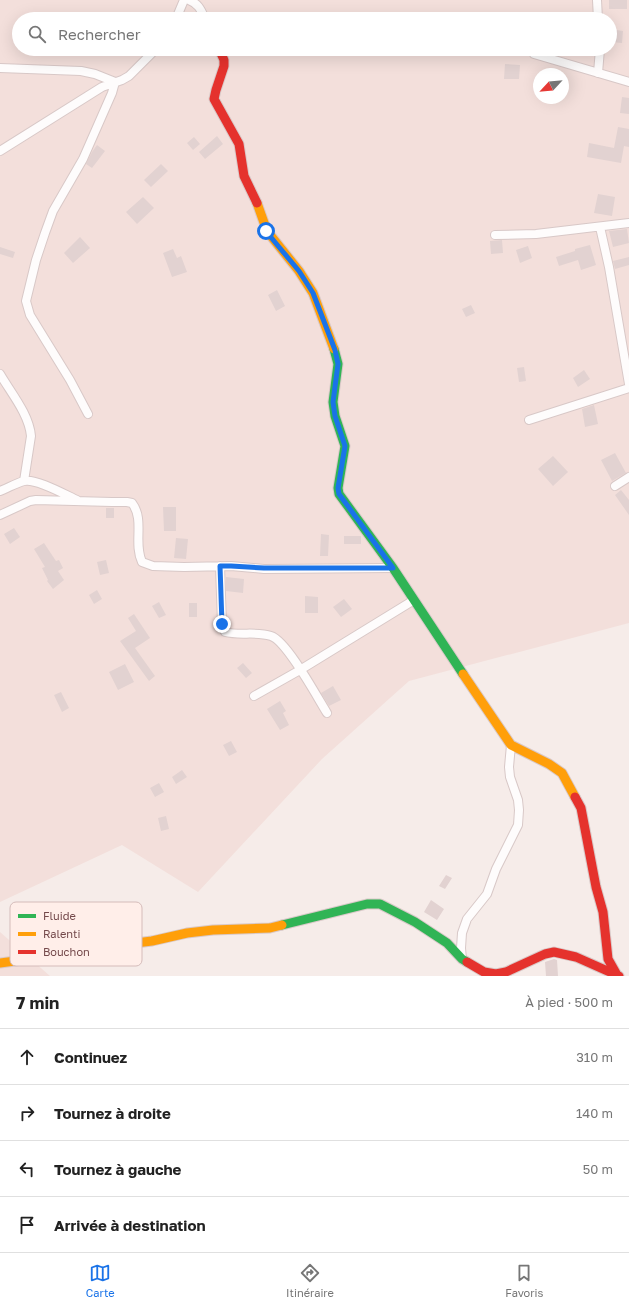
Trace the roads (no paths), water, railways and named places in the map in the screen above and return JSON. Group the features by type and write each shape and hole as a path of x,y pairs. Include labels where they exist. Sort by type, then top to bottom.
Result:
{"street":[{"path":"179,12 184,0"},
{"path":"189,0 195,2 202,12"},
{"path":"597,0 598,12"},
{"path":"0,151 102,87 129,76 149,56"},
{"path":"222,56 224,62 214,93 214,99 239,144 244,176 255,196 266,231 299,271 313,293 335,350 338,364 333,402 335,416 345,446 338,488 339,494 393,568 511,745 549,764 562,774 580,808 596,887 603,912 608,959 618,975"},
{"path":"541,56 629,82"},
{"path":"598,73 599,56"},
{"path":"0,68 81,71 95,74 115,82"},
{"path":"88,414 70,380 30,315 26,301 36,260 53,211 83,160 112,93 115,82"},
{"path":"495,235 536,234 629,223"},
{"path":"600,227 610,267 629,384"},
{"path":"0,374 20,407 30,430 31,436 24,481"},
{"path":"529,420 629,388"},
{"path":"615,486 629,477"},
{"path":"0,491 24,481 31,481 59,491 80,501"},
{"path":"0,515 30,501 132,503 138,513 138,546 140,557 142,562 147,565 264,568 393,568"},
{"path":"220,566 222,624 225,632 262,634 273,637 289,654 327,713"},
{"path":"254,696 300,670 414,600"},
{"path":"462,959 462,933 467,919 487,894 496,869 518,825 518,800 510,777 509,767 511,745"},
{"path":"142,942 200,931 270,928 367,904 380,904 415,922 447,943 462,959 484,972 496,974 506,972 545,954 554,952 576,957 618,975"},
{"path":"0,963 10,962"}]}
